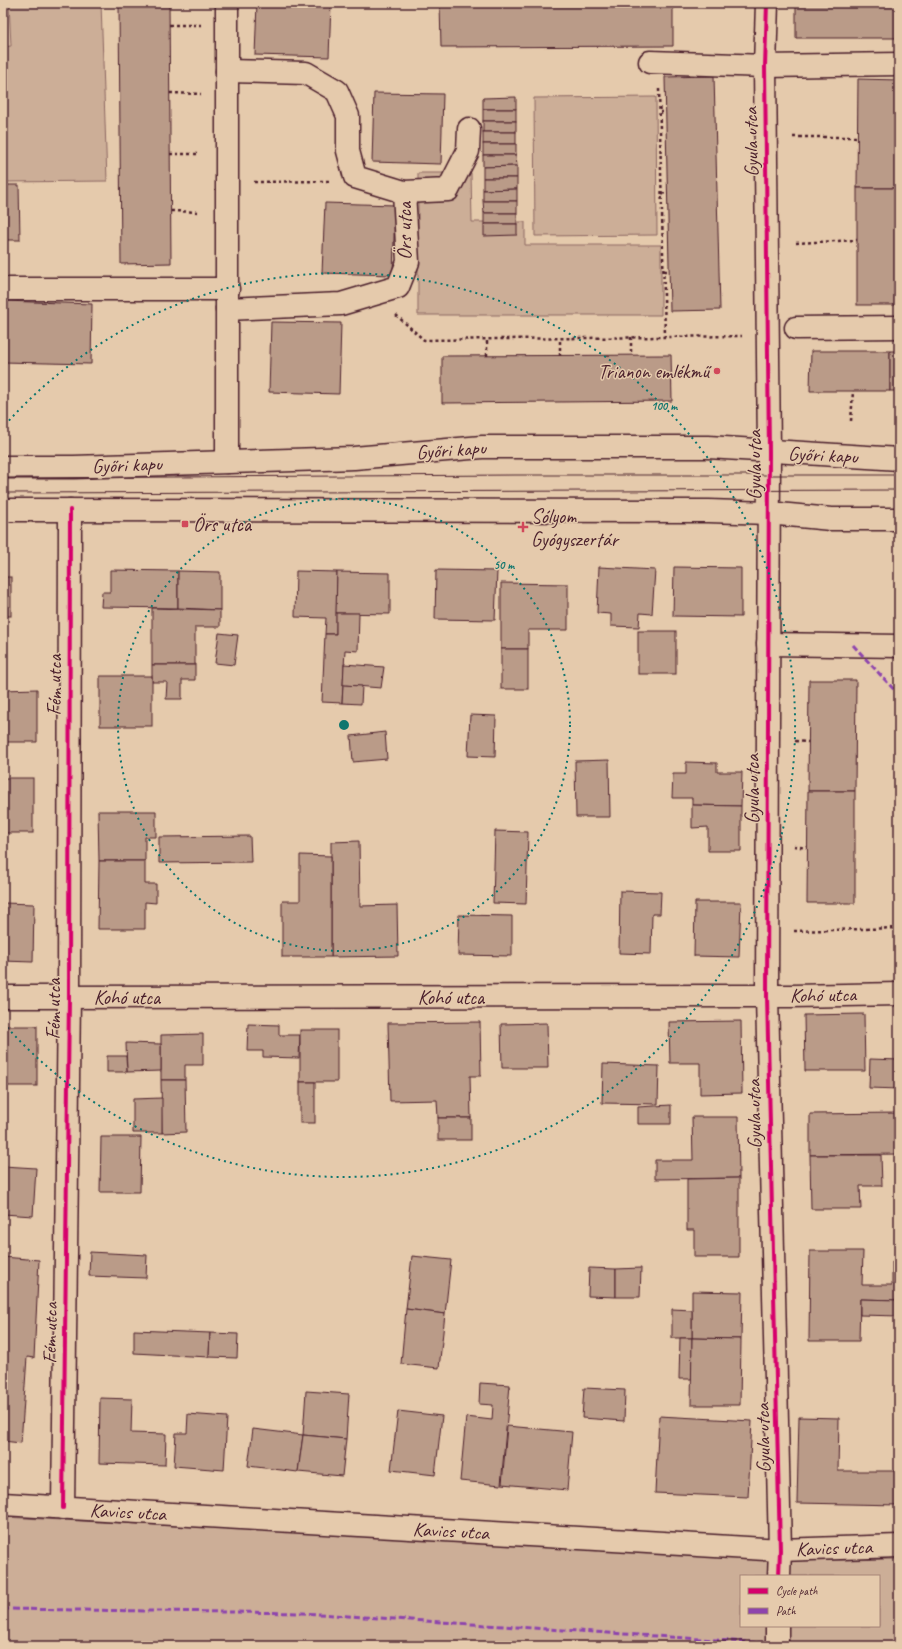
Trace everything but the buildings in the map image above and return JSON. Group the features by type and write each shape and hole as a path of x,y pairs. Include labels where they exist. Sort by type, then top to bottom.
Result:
{"street":[{"path":"227,3 227,462"},
{"name":"Gyula utca","path":"767,3 765,66 769,452 766,996 780,1550 779,1575"},
{"path":"654,63 765,66 899,64"},
{"name":"Örs utca","path":"227,72 306,74 336,91 348,116 348,151 355,177 404,192 448,190 468,151 470,129"},
{"name":"Örs utca","path":"3,289 341,304 398,287 408,262 404,192"},
{"path":"796,328 899,327"},
{"name":"Győri kapu","path":"3,467 74,467 354,458 482,447 708,447 899,459"},
{"path":"3,510 709,510 768,513 831,520 899,519"},
{"name":"Fém utca","path":"63,1508 68,997 70,510"},
{"path":"768,644 899,646"},
{"name":"Kohó utca","path":"3,997 766,996 899,994"},
{"name":"Kavics utca","path":"3,1504 780,1550 899,1546"}],"path":[{"path":"169,25 208,26"},
{"path":"654,63 660,112 665,336"},
{"path":"170,93 208,94"},
{"path":"660,112 666,112"},
{"path":"793,137 857,137"},
{"path":"170,154 201,154"},
{"path":"250,182 369,181"},
{"path":"662,193 668,194"},
{"path":"171,211 201,212"},
{"path":"796,243 857,240"},
{"path":"664,271 670,271"},
{"path":"373,295 424,340 749,336"},
{"path":"631,337 631,355"},
{"path":"560,338 560,356"},
{"path":"487,339 487,356"},
{"path":"851,421 853,391"},
{"path":"788,741 808,742"},
{"path":"789,846 807,848"},
{"path":"791,931 899,928"}],"shaded area":[{"path":"9,3 101,3 107,181 3,182 3,47 11,46"},
{"path":"656,97 657,235 535,236 534,98"},
{"path":"418,173 471,173 472,222 525,222 525,245 661,245 661,315 418,315"},
{"path":"3,1517 393,1537 784,1561 899,1559 899,1646 3,1646"}],"tram line":[{"path":"3,478 515,475 899,475"},
{"path":"3,493 899,490"}],"marked path":[{"path":"853,645 899,695"},
{"path":"3,1609 303,1613 777,1644 866,1646"}],"cycle path":[{"path":"767,3 765,66 769,452 767,996 780,1550 779,1575"},
{"path":"63,1508 69,997 70,510"}],"place":[{"name":"Trianon emlékmű","path":"717,371"},
{"name":"Örs utca","path":"185,524"},
{"name":"Sólyom Gyógyszertár","path":"523,527"}]}
